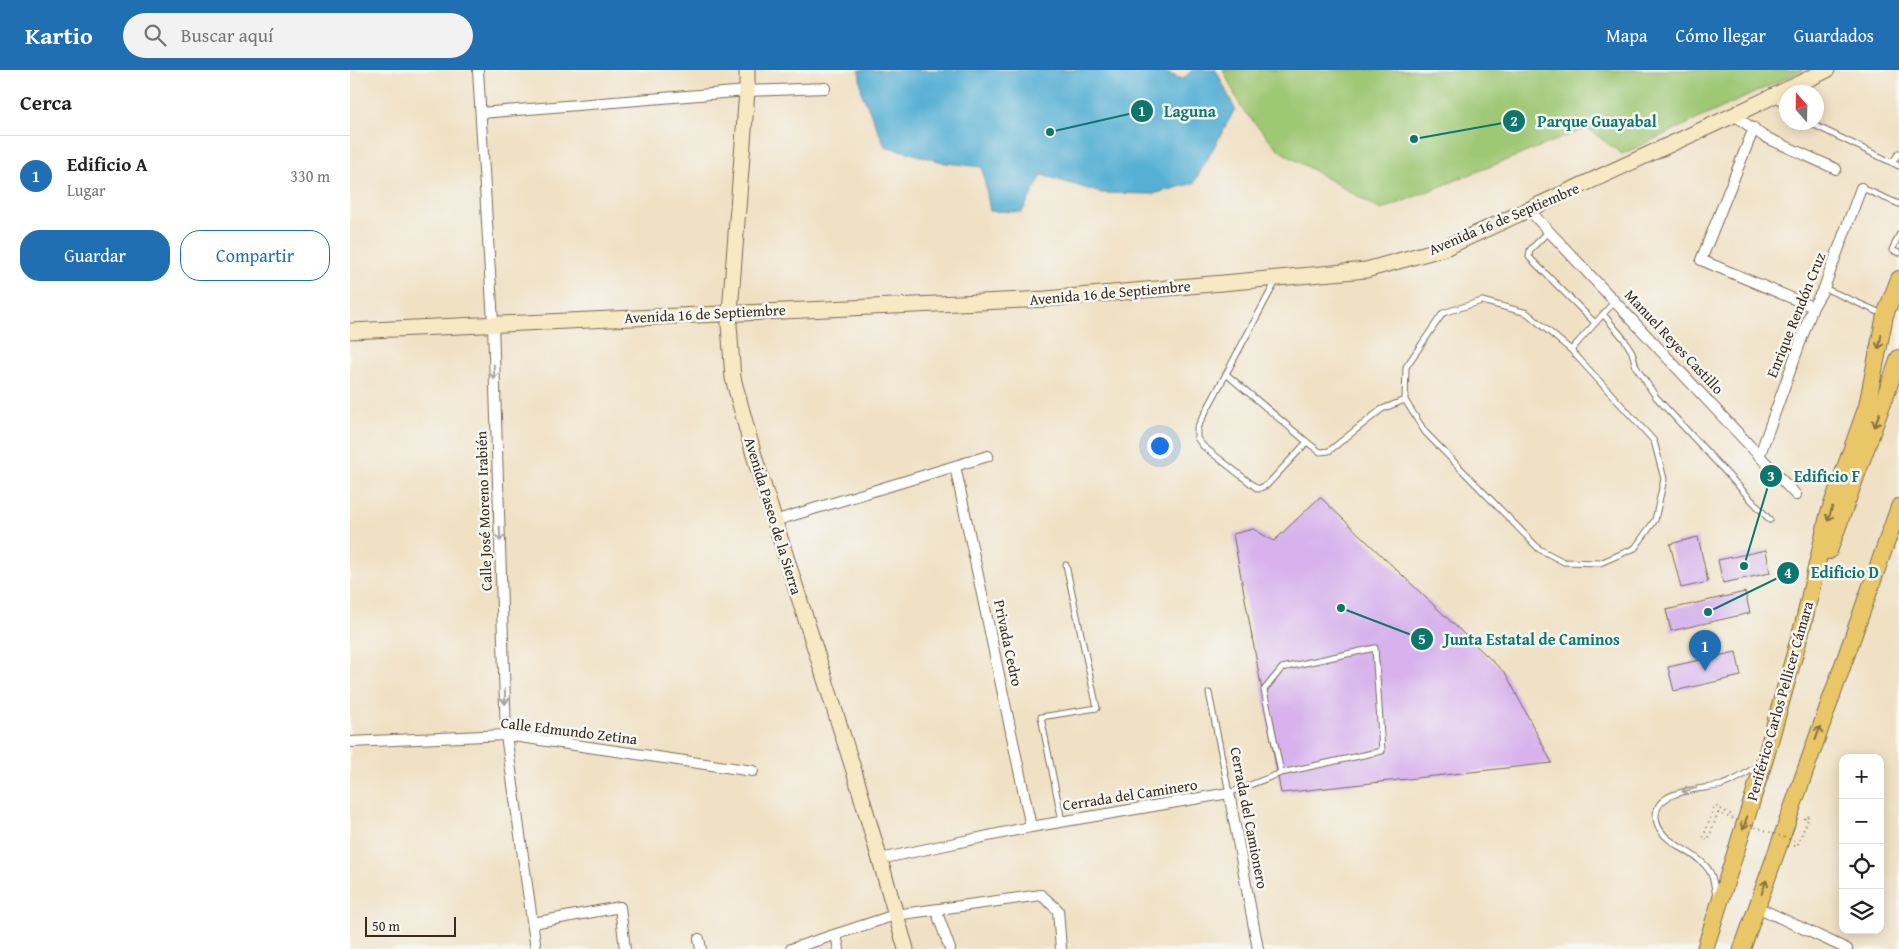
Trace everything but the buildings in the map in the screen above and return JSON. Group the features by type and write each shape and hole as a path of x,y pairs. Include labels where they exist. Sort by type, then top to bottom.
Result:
{"main road":[{"name":"Avenida Paseo de la Sierra","path":"747,70 730,312 729,351 733,378 774,521 880,858 906,949"},
{"name":"Avenida 16 de Septiembre","path":"350,331 730,312 1046,299 1366,270 1445,248 1734,115 1826,70"},
{"name":"Periférico Carlos Pellicer Cámara","path":"1705,949 1765,759 1804,621 1828,516 1867,406 1885,315 1899,279"},
{"path":"1804,621 1899,358"},
{"path":"1742,949 1899,507"}],"street":[{"name":"Calle José Moreno Irabién","path":"478,70 493,323 506,736 536,949"},
{"path":"481,113 747,91 825,88"},
{"path":"1734,115 1764,136 1836,169"},
{"path":"1754,128 1701,260 1813,307"},
{"name":"Enrique Rendón Cruz","path":"1760,454 1813,307 1824,288 1861,188"},
{"name":"Manuel Reyes Castillo","path":"1529,210 1760,454 1796,495"},
{"path":"774,521 988,456"},
{"name":"Privada Cedro","path":"955,466 1031,827"},
{"name":"Calle Edmundo Zetina","path":"350,742 506,736 753,771"},
{"name":"Cerrada del Caminero","path":"880,858 1062,821 1229,794"},
{"name":"Cerrada del Camionero","path":"1229,794 1258,949"},
{"path":"790,949 895,915 1042,895 1058,910 1061,949"},
{"path":"533,923 620,907 625,949"},
{"path":"1757,907 1847,949"},
{"path":"936,910 950,949"},
{"path":"836,935 839,949"}],"lane":[{"path":"1773,96 1779,101"},
{"path":"1824,130 1899,166"},
{"path":"1892,164 1899,153"},
{"path":"1861,188 1899,204"},
{"path":"1549,231 1530,250 1529,257 1595,323"},
{"path":"1899,235 1892,250 1899,253"},
{"path":"1278,278 1197,428 1197,438 1203,446 1258,489 1267,485 1307,442"},
{"path":"1824,288 1885,315"},
{"path":"1482,301 1527,313 1571,350 1654,441 1664,479 1655,520 1635,548 1600,563 1564,562 1539,549 1425,432 1405,400 1406,367 1443,313 1482,301"},
{"path":"1571,350 1616,302"},
{"path":"1603,314 1624,339 1632,352 1636,367 1656,397 1770,520"},
{"path":"1226,374 1320,452 1329,451 1382,409 1405,400"},
{"path":"1062,821 1041,717 1097,708 1066,565"},
{"name":"Cerrada del Caminero","path":"1229,794 1280,773 1382,750 1375,648 1282,668 1264,690 1280,773"},
{"name":"Cerrada del Camionero","path":"1209,693 1229,794"},
{"path":"1718,906 1711,872 1700,860 1661,832 1656,816 1661,802 1676,793 1721,785 1740,778 1765,759"}],"path":[{"path":"1746,821 1715,806 1703,838 1708,840 1718,812 1794,841 1806,816 1809,817 1797,846"}],"green space":[{"path":"1223,70 1804,70 1622,154 1587,128 1381,210 1280,151 1242,109"}],"water":[{"path":"859,70 1157,70 1183,79 1192,70 1216,70 1235,109 1194,183 1153,194 1101,193 1042,175 1022,212 990,211 982,167 946,163 885,146 862,94"}],"place":[{"name":"Laguna","path":"1050,132"},
{"name":"Parque Guayabal","path":"1414,139"},
{"name":"Edificio F","path":"1744,566"},
{"name":"Junta Estatal de Caminos","path":"1341,608"},
{"name":"Edificio D","path":"1708,612"},
{"name":"Edificio A","path":"1705,671"}]}
